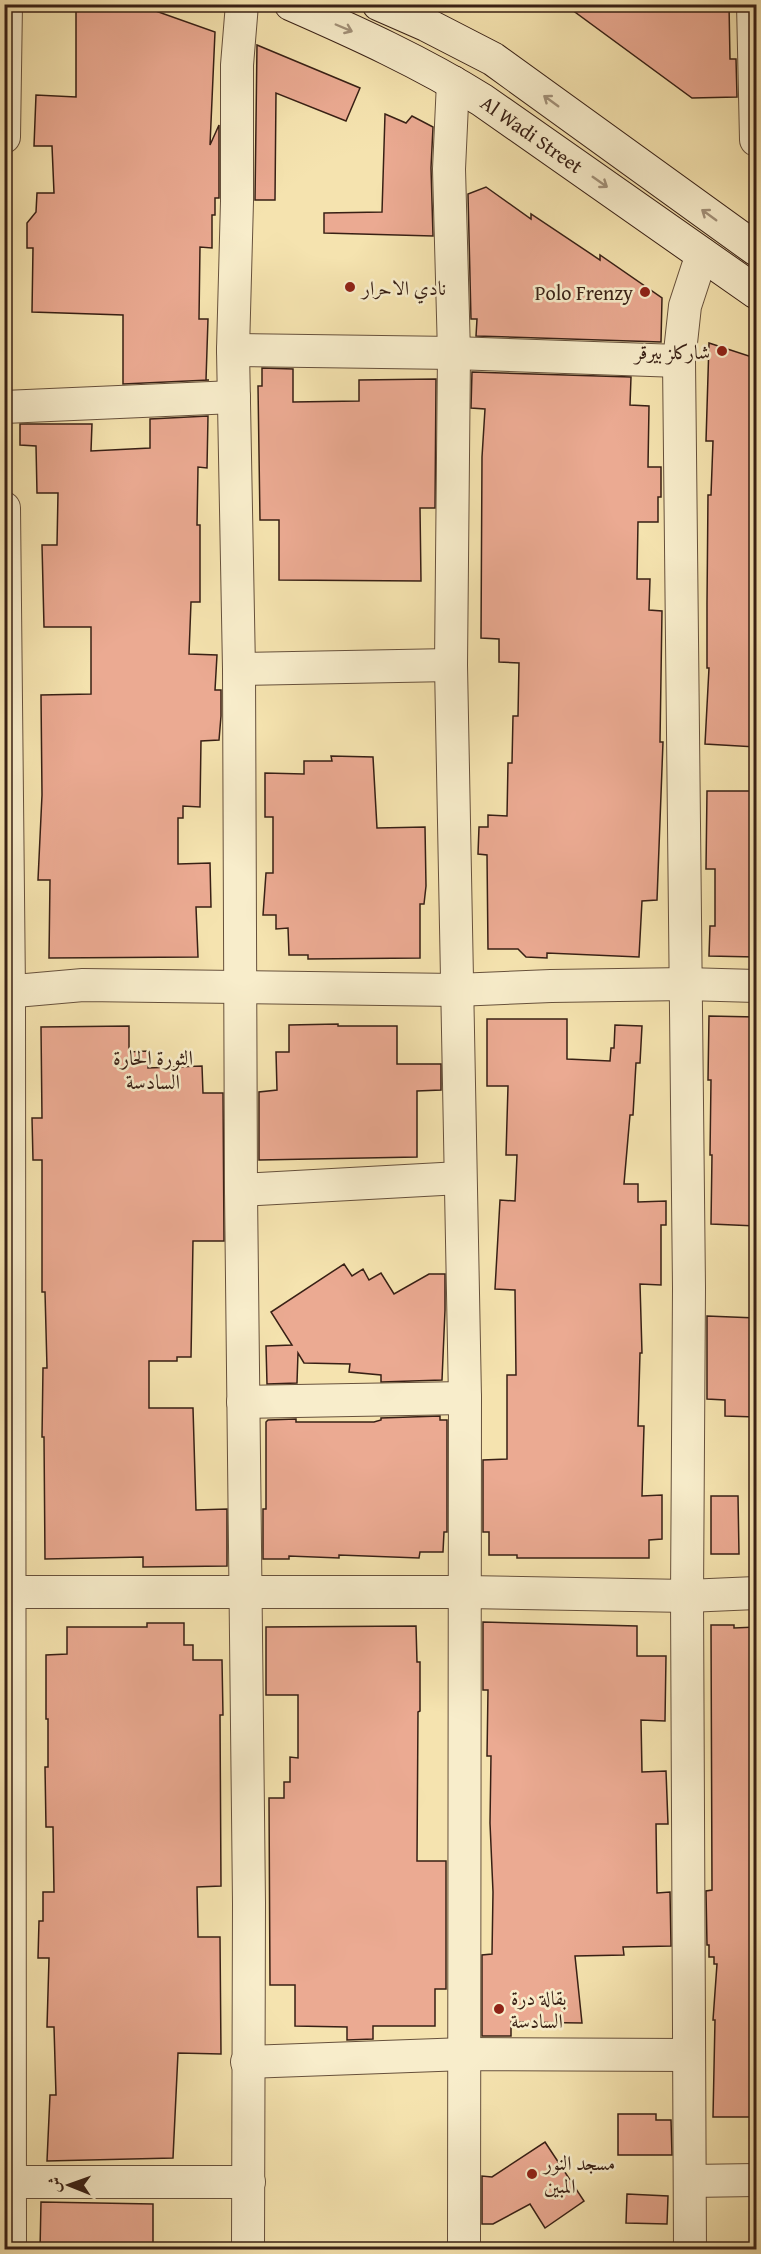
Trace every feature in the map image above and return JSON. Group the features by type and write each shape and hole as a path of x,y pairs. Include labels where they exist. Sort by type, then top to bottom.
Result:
{"main road":[{"name":"Al Wadi Street","path":"291,4 382,44 492,106 756,292"},
{"name":"Al Wadi Street","path":"390,7 430,15 756,249"}],"street":[{"path":"4,137 6,4"},
{"path":"242,4 237,65 237,201 233,350 239,669 241,1190 249,1903 248,2250"},
{"path":"753,4 756,140"},
{"path":"453,82 449,169 454,353 451,665 465,1398 466,1592 464,2250"},
{"path":"690,2250 687,1596 689,1288 679,361 685,306 702,254"},
{"path":"233,350 454,353 679,361"},
{"path":"4,407 234,397"},
{"path":"4,508 7,992 7,2182 10,2250"},
{"path":"239,669 451,665"},
{"path":"7,992 83,985 456,990 686,984 756,986"},
{"path":"241,1190 460,1178"},
{"path":"243,1402 465,1398"},
{"path":"7,1592 246,1594 466,1592 687,1596 756,1593"},
{"path":"247,2062 465,2054 688,2055"},
{"path":"690,2181 756,2180"},
{"path":"7,2182 249,2182"}],"building":[{"path":"121,4 136,4 215,32 210,145 219,125 219,198 215,198 215,215 212,215 212,248 200,247 199,319 208,319 206,380 209,380 123,384 123,315 32,312 33,248 27,248 27,223 36,212 37,193 54,193 52,146 34,146 36,95 76,97 76,11 121,11"},
{"path":"564,4 729,4 730,59 736,59 737,97 692,98"},
{"path":"257,45 360,88 346,121 276,93 275,200 255,200"},
{"path":"385,114 406,123 412,116 433,127 431,168 433,236 324,233 324,213 382,212"},
{"path":"486,187 531,219 531,214 600,260 600,255 662,298 661,342 476,336 477,319 471,319 468,194"},
{"path":"709,343 752,357 751,384 756,384 756,747 705,744 709,668 707,668 708,495 711,495 713,441 706,441"},
{"path":"262,368 293,369 293,402 359,401 359,380 436,379 435,508 420,508 421,581 279,580 279,520 260,520 258,386 262,386"},
{"path":"472,372 631,377 630,405 649,406 648,467 661,467 661,497 658,497 658,522 638,522 637,579 650,579 649,610 662,611 660,742 663,742 657,900 642,901 639,957 547,953 547,958 526,957 518,949 488,949 487,855 478,854 479,827 488,827 488,815 507,816 508,763 512,763 513,716 518,716 519,663 499,662 499,639 481,638 482,457 485,409 471,408"},
{"path":"208,416 207,468 198,467 197,525 200,525 200,602 191,602 189,654 217,655 215,690 221,690 221,716 219,740 201,741 200,807 183,806 183,818 178,818 178,864 210,863 211,907 196,907 198,957 49,958 50,880 38,880 42,795 41,695 91,694 91,627 44,627 42,545 57,545 58,493 37,493 36,446 20,445 20,424 92,424 91,451 150,448 150,419"},
{"path":"331,756 373,757 377,828 425,827 426,886 424,904 420,904 420,958 308,959 308,955 289,955 288,928 276,929 276,915 263,915 266,873 273,873 273,817 265,817 265,773 304,774 304,761 332,761"},
{"path":"707,791 756,791 756,957 709,956 710,926 715,926 715,869 706,869"},
{"path":"709,1016 756,1017 756,1226 711,1224"},
{"path":"487,1019 567,1019 567,1059 610,1061 611,1048 614,1048 615,1025 642,1026 640,1063 636,1063 633,1115 630,1115 624,1184 638,1184 638,1202 666,1201 666,1225 661,1225 661,1285 640,1284 642,1353 640,1353 638,1426 644,1426 642,1496 662,1495 662,1539 649,1540 649,1558 517,1558 517,1555 489,1555 489,1532 483,1532 483,1460 507,1459 507,1375 516,1375 515,1290 495,1289 500,1200 515,1201 517,1155 506,1155 508,1086 487,1086"},
{"path":"338,1024 338,1026 397,1026 397,1064 441,1064 441,1090 417,1091 417,1157 259,1160 259,1092 277,1090 276,1052 289,1052 289,1025"},
{"path":"129,1026 129,1052 148,1051 148,1068 202,1066 203,1093 223,1093 224,1241 193,1241 191,1357 177,1357 177,1361 149,1361 149,1408 193,1408 196,1510 227,1509 227,1566 143,1567 143,1557 45,1559 44,1437 42,1437 43,1368 47,1368 45,1292 42,1292 42,1160 33,1160 32,1118 42,1118 41,1027"},
{"path":"344,1264 352,1276 363,1269 369,1280 381,1273 394,1294 429,1274 445,1274 442,1380 381,1382 381,1375 349,1372 350,1364 304,1363 298,1353 297,1383 267,1384 266,1346 292,1345 271,1312"},
{"path":"707,1316 756,1318 756,1417 725,1416 725,1400 707,1399"},
{"path":"440,1416 440,1420 447,1420 447,1532 444,1532 443,1552 420,1552 419,1558 339,1555 339,1558 289,1556 289,1559 263,1559 263,1509 266,1509 266,1422 268,1420 374,1422 381,1418"},
{"path":"711,1496 738,1496 739,1554 711,1554"},
{"path":"483,1622 637,1626 637,1656 666,1656 665,1721 641,1720 642,1772 666,1771 668,1824 656,1824 657,1893 670,1892 671,1946 623,1947 624,1955 575,1956 582,2023 511,2022 511,2036 482,2036 482,1955 492,1954 493,1892 490,1823 491,1756 487,1756 488,1690 483,1690"},
{"path":"147,1623 184,1623 184,1645 193,1645 193,1660 222,1660 221,1886 197,1887 198,1937 220,1937 221,2054 178,2053 173,2158 47,2161 50,2095 56,2095 54,2027 47,2027 49,1958 38,1958 39,1921 43,1921 43,1892 54,1892 53,1827 46,1827 45,1767 48,1767 48,1719 46,1719 46,1655 67,1654 67,1627 147,1627"},
{"path":"711,1625 734,1625 734,1628 756,1627 756,2117 713,2117 715,2020 713,2020 717,1964 714,1964 714,1957 709,1957 709,1945 707,1945 706,1891 712,1890"},
{"path":"416,1626 417,1662 420,1662 417,1861 446,1861 446,1989 435,1989 435,2026 373,2026 373,2039 347,2040 347,2027 295,2026 295,1985 270,1985 269,1798 284,1798 284,1782 290,1782 290,1757 298,1758 298,1695 266,1695 266,1627"},
{"path":"618,2114 656,2114 656,2120 671,2120 672,2155 618,2155"},
{"path":"545,2142 584,2201 545,2228 530,2204 493,2224 482,2224 482,2176 492,2177"},
{"path":"627,2194 668,2196 667,2224 626,2223"},
{"path":"41,2202 153,2204 151,2250 40,2250"}],"place":[{"name":"نادي الاحرار","path":"350,287"},
{"name":"Polo Frenzy","path":"645,292"},
{"name":"شاركلز بيرقر","path":"722,351"},
{"name":"بقالة درة السادسة","path":"499,2009"},
{"name":"مسجد النور المبين","path":"532,2174"}],"district":[{"name":"الثورة الحارة السادسة","path":"153,1069"}]}
